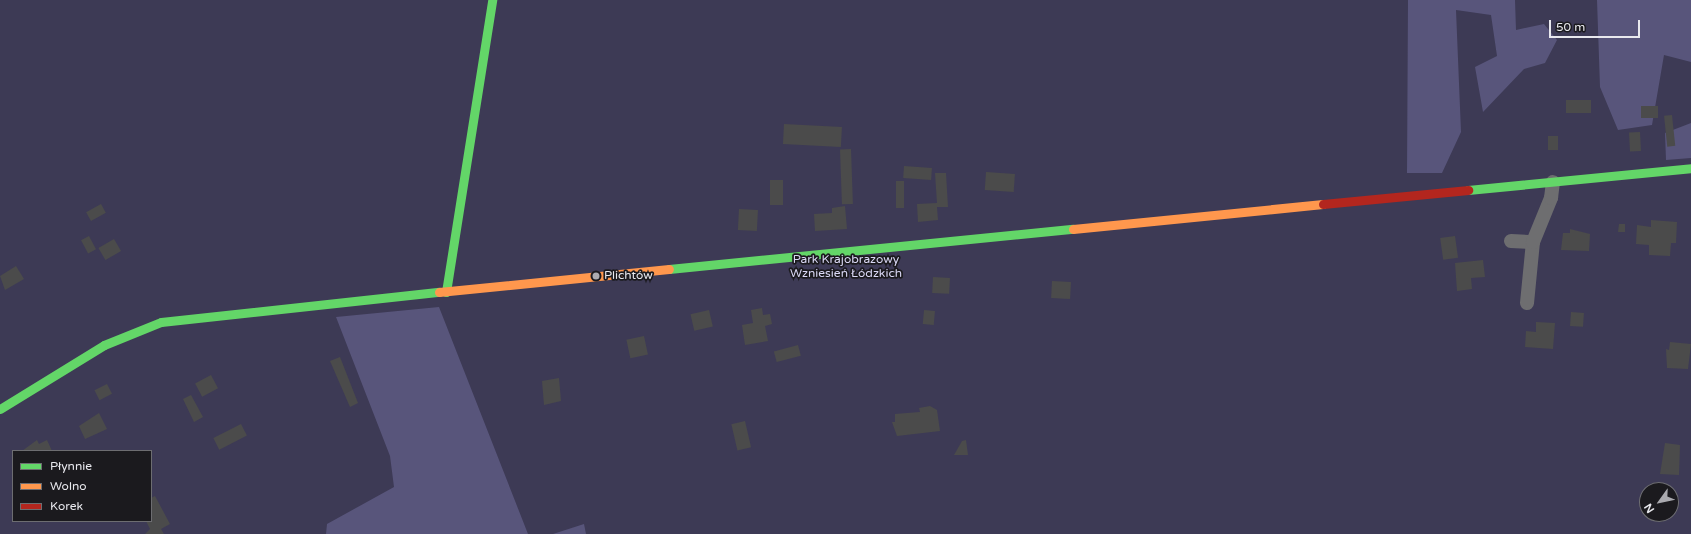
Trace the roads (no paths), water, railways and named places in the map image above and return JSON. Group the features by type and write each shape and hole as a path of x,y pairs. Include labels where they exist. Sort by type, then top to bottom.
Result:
{"street":[{"path":"446,292 492,0"},
{"path":"0,409 104,345 161,322 446,292 1691,168"},
{"path":"1527,303 1533,242 1551,198 1553,182"},
{"path":"1511,240 1533,242"}],"place":[{"name":"Plichtów","path":"596,276"}],"park label":[{"name":"Park Krajobrazowy Wzniesień Łódzkich","path":"846,267"}]}
